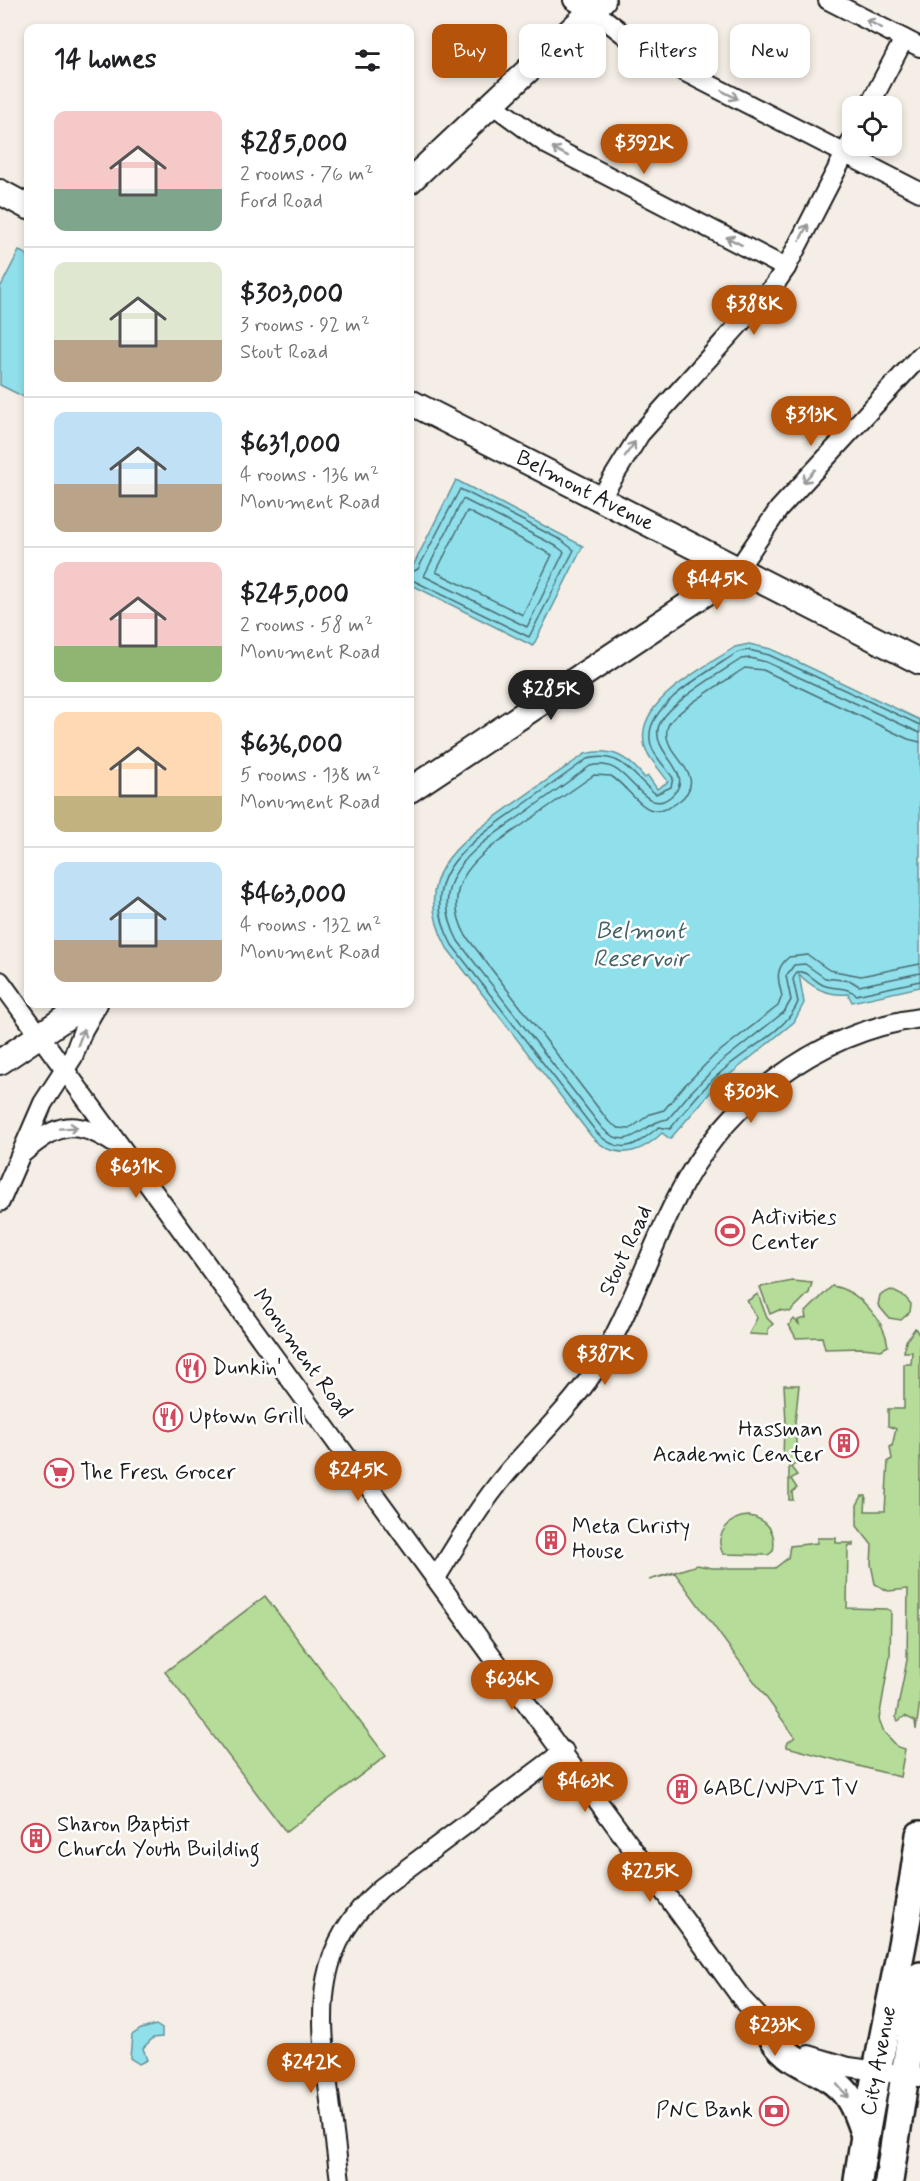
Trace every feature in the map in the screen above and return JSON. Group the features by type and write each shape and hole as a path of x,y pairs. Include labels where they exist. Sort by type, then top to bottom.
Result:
{"highway":[{"name":"City Avenue","path":"858,2181 877,2071 906,1930 920,1835"},
{"name":"City Avenue","path":"889,2181 912,2076 920,1976"},
{"path":"768,2028 780,2049 829,2078 843,2090 851,2101 865,2135"}],"main road":[{"path":"414,177 492,104 589,4"},
{"path":"0,192 24,205"},
{"name":"Belmont Avenue","path":"414,404 920,662"},
{"path":"414,787 738,569"},
{"path":"0,1062 80,1008"}],"street":[{"path":"828,0 912,43 876,96"},
{"path":"589,4 603,18 648,53 842,144"},
{"path":"492,104 548,145 786,268"},
{"path":"600,499 640,434 764,298 786,268 843,156"},
{"path":"862,156 920,192"},
{"path":"738,569 779,509 920,356"},
{"name":"Monument Road","path":"0,981 564,1751 742,1999 768,2028 792,2047 818,2059 912,2076"},
{"path":"0,1202 43,1103 64,1070 96,1008"},
{"name":"Stout Road","path":"436,1578 497,1486 573,1400 594,1371 613,1336 685,1182 717,1136 757,1093 804,1059 860,1034 920,1018"},
{"path":"20,1157 42,1137 67,1127 94,1132 122,1148"},
{"path":"340,2181 321,2005 330,1962 343,1934 358,1910 381,1888 564,1751"}],"green space":[{"path":"793,1281 812,1283 809,1293 790,1312 779,1310 770,1314 760,1287"},
{"path":"832,1286 851,1293 869,1308 882,1326 888,1346 881,1350 825,1349 822,1337 796,1338 789,1325 794,1319 799,1324 798,1320 806,1318 805,1313"},
{"path":"891,1290 905,1297 911,1304 910,1312 901,1320 889,1318 878,1305 880,1295"},
{"path":"758,1294 767,1318 773,1324 768,1329 768,1335 749,1334 757,1318 747,1301"},
{"path":"915,1328 920,1336 920,1701 916,1730 915,1721 905,1716 898,1721 896,1717 907,1660 908,1589 888,1591 875,1584 871,1564 872,1545 857,1526 857,1505 862,1496 866,1496 865,1511 885,1511 888,1461 892,1459 890,1447 896,1429 888,1426 888,1409 904,1409 904,1364 911,1364 912,1352 904,1352 906,1341"},
{"path":"784,1385 799,1385 795,1423 797,1463 791,1467 797,1475 791,1479 797,1488 792,1492 793,1500 789,1500 789,1461 783,1460 784,1424 786,1423"},
{"path":"749,1516 766,1523 772,1532 773,1551 768,1555 723,1554 720,1540 725,1528 736,1519"},
{"path":"817,1538 836,1538 836,1543 853,1543 853,1546 848,1546 847,1608 891,1611 890,1656 879,1719 884,1732 898,1747 905,1749 900,1777 787,1747 787,1743 795,1737 675,1573 649,1580 697,1565 712,1568 775,1568 788,1558 790,1546 817,1543"},
{"path":"265,1596 386,1756 286,1832 165,1672"}],"water":[{"path":"19,251 24,253 24,397 0,385 0,288"},
{"path":"456,480 583,546 533,646 414,586 414,564"},
{"name":"Belmont Reservoir","path":"749,644 771,649 920,720 920,987 852,1002 848,994 834,994 821,990 799,974 804,1003 794,1022 716,1086 670,1139 662,1133 637,1150 619,1152 601,1145 592,1137 447,948 437,923 433,901 436,882 444,865 472,835 585,754 603,752 626,759 645,778 648,776 657,789 668,782 645,747 644,731 649,715 660,701 690,676 735,647"},
{"path":"156,2025 162,2029 162,2037 153,2038 143,2048 147,2060 139,2064 130,2058 132,2035 141,2029"}],"place":[{"name":"Activities Center","path":"730,1231"},
{"name":"Dunkin'","path":"191,1368"},
{"name":"Uptown Grill","path":"168,1417"},
{"name":"Hassman Academic Center","path":"844,1443"},
{"name":"The Fresh Grocer","path":"59,1473"},
{"name":"Meta Christy House","path":"551,1540"},
{"name":"6ABC/WPVI TV","path":"682,1789"},
{"name":"Sharon Baptist Church Youth Building","path":"36,1838"},
{"name":"PNC Bank","path":"774,2111"}]}
